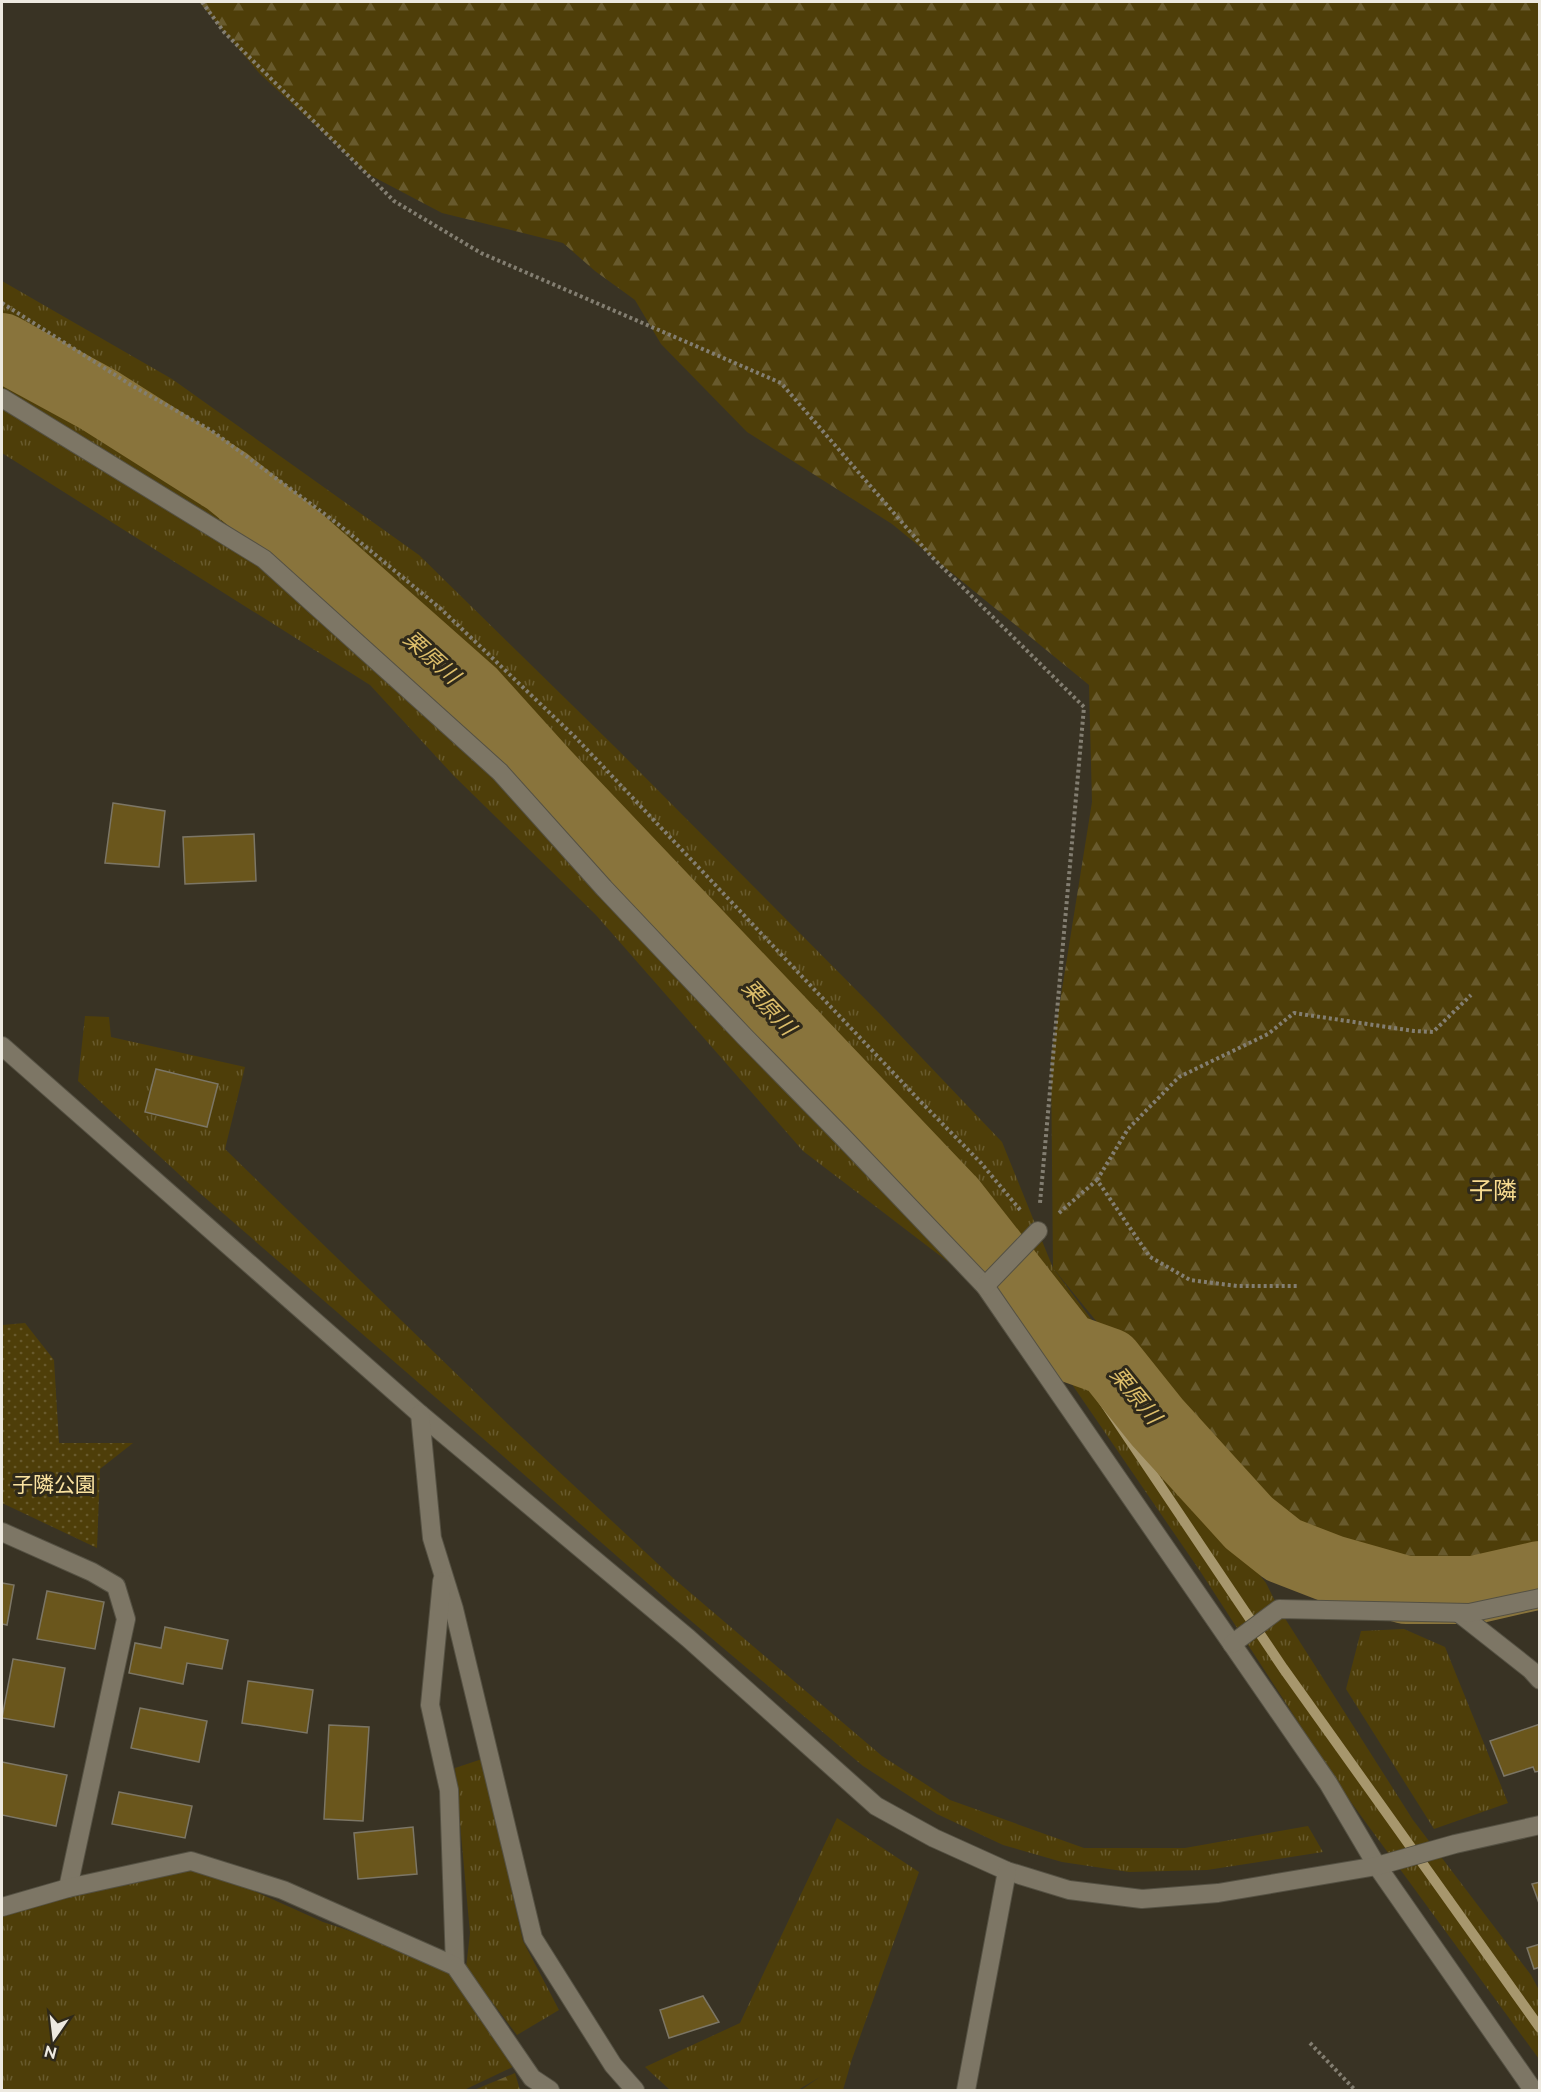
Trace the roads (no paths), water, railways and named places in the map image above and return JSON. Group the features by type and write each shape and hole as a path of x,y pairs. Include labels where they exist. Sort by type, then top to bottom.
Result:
{"street":[{"path":"2,398 264,559 322,610 500,772 603,888 744,1036 989,1282 1533,2091"},
{"path":"2,1046 420,1414 688,1638 876,1806 934,1838 1007,1871 1069,1890 1142,1899 1218,1893 1382,1864 1455,1844 1539,1825"},
{"path":"989,1282 1032,1236"},
{"path":"420,1414 432,1538 454,1609 533,1938 613,2065 636,2091"},
{"path":"2,1532 92,1572 116,1586 126,1619 68,1888"},
{"path":"443,1572 430,1706 449,1790 455,1966"},
{"path":"1232,1644 1279,1609 1460,1614 1539,1598"},
{"path":"1460,1614 1531,1670 1539,1680"},
{"path":"2,1907 68,1888 190,1861 283,1890 455,1966 532,2079 550,2091"},
{"path":"966,2091 1007,1871"}],"waterway":[{"name":"栗原川","path":"2,347 99,400 227,481 298,538 473,693 547,775 953,1202 1067,1347 1109,1362 1157,1422 1249,1523 1283,1550 1332,1569 1406,1590 1474,1590 1540,1575"},
{"path":"1067,1347 1283,1668 1540,2028"}],"district":[{"name":"子隣","path":"1493,1190"}],"park label":[{"name":"子隣公園","path":"54,1484"}]}
